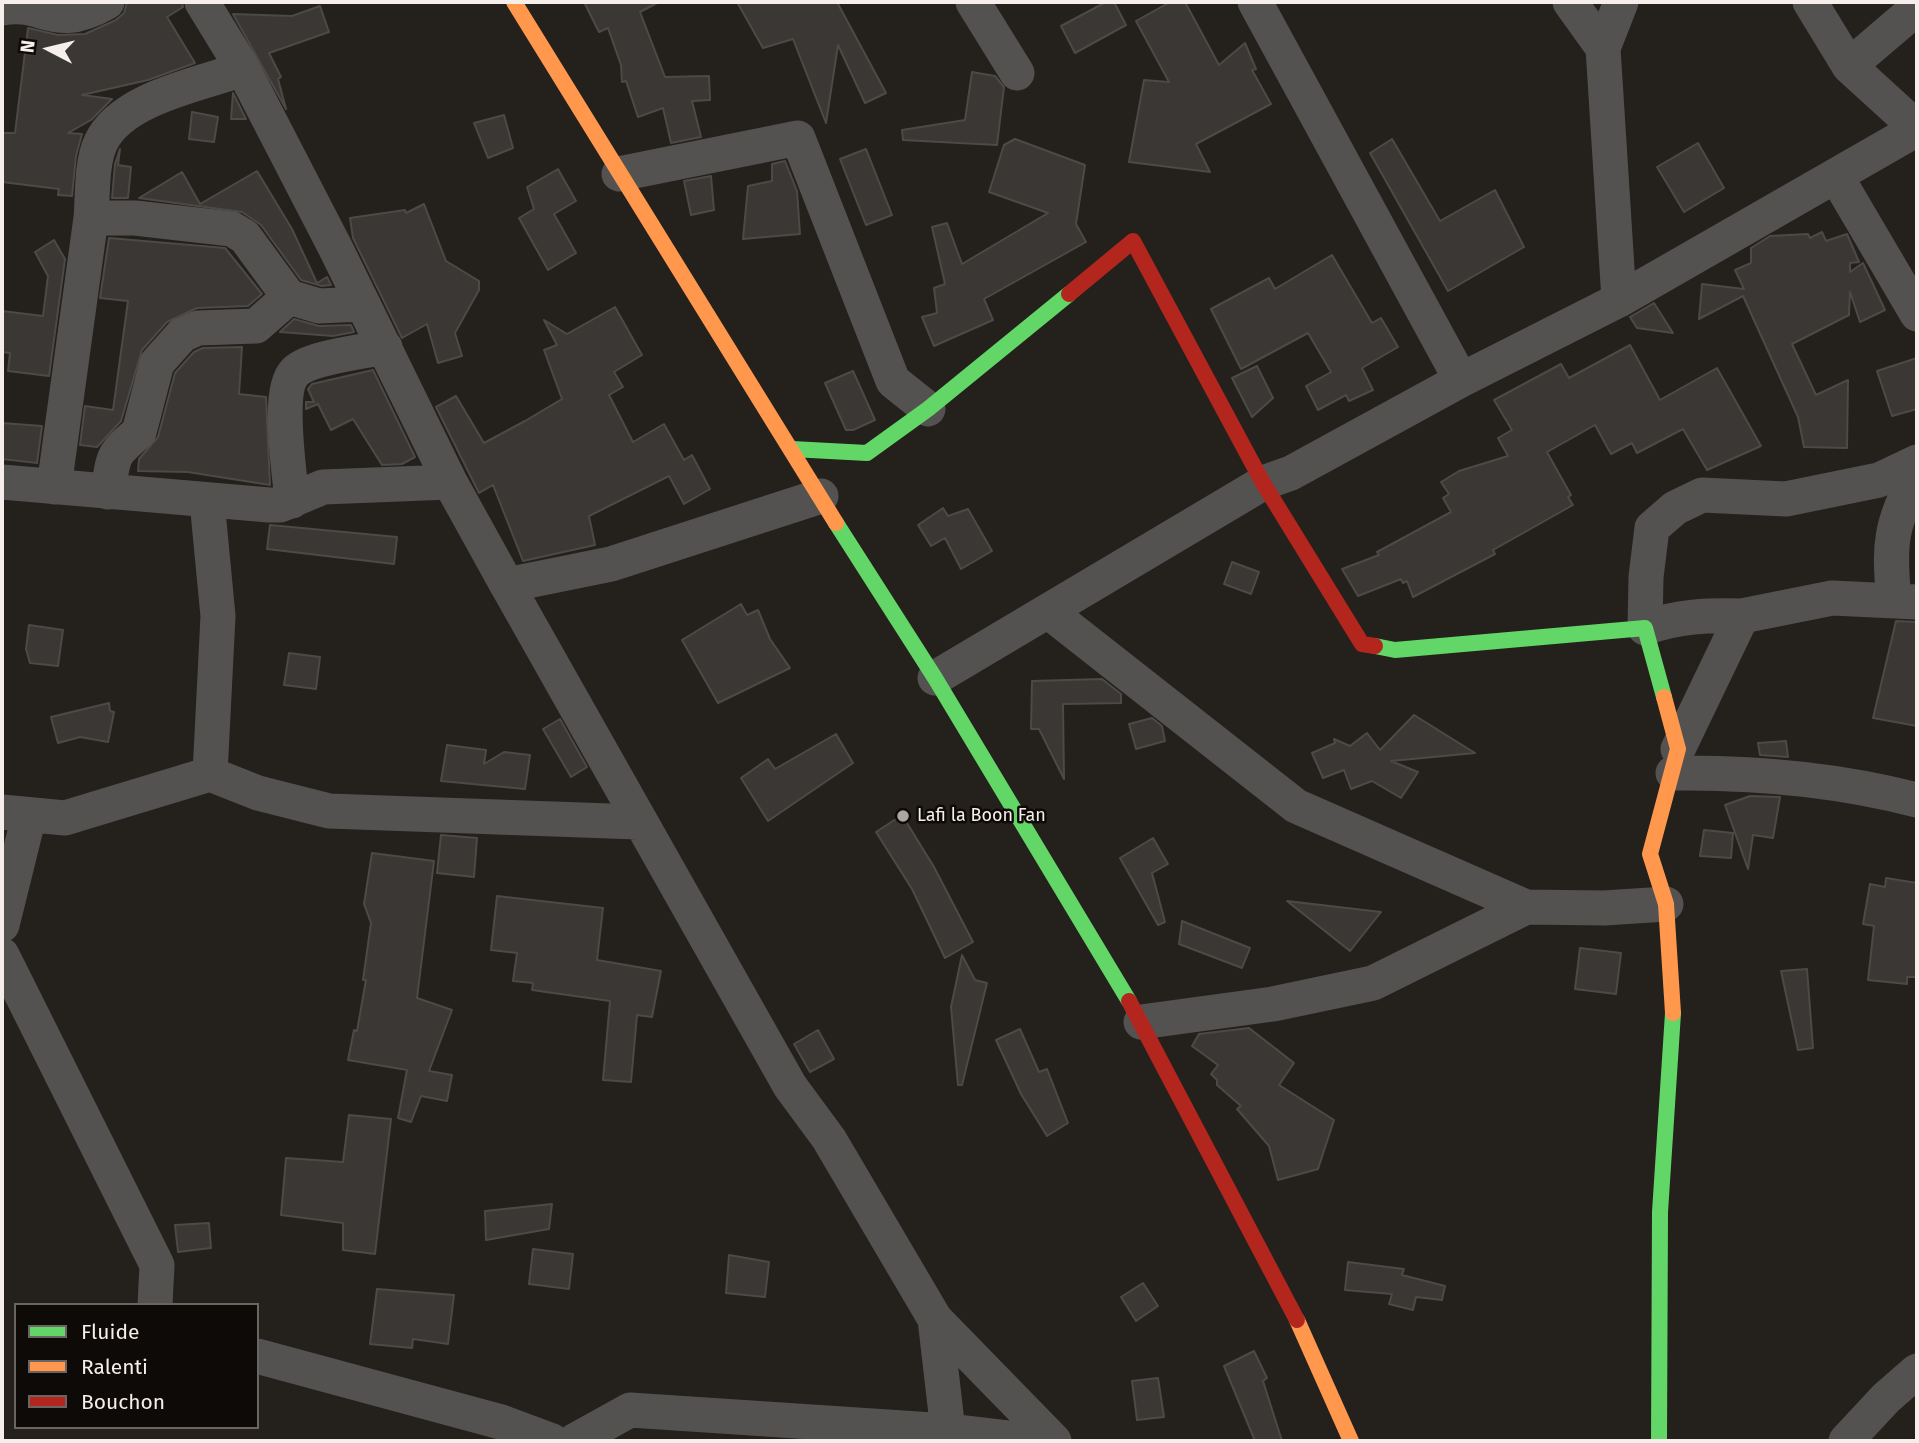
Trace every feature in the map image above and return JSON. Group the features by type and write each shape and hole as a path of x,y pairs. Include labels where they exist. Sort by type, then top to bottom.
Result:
{"street":[{"path":"2,8 21,5 61,16 78,16 107,2"},
{"path":"202,2 243,69 385,347 450,482 638,822 790,1086 829,1139 935,1319 1054,1441"},
{"path":"514,2 916,652 935,678 1141,1022 1282,1288 1351,1441"},
{"path":"973,2 1017,73"},
{"path":"1255,2 1461,380"},
{"path":"1570,2 1603,48"},
{"path":"1619,300 1603,48 1621,2"},
{"path":"935,678 1263,483 1292,473 1461,380 1619,300 1917,128 1849,66 1810,2"},
{"path":"1849,66 1911,13 1917,12"},
{"path":"54,487 78,325 85,242 102,141 121,116 161,97 243,69"},
{"path":"619,174 799,138 893,381 928,410"},
{"path":"1836,176 1917,314"},
{"path":"90,218 161,220 232,229 245,237 289,297 318,306 363,304"},
{"path":"792,449 867,453 928,410 1133,241 1263,483 1362,644 1370,647 1395,650 1645,628 1669,619 1704,615 1742,616 1832,598 1906,601 1891,535 1899,509 1917,474"},
{"path":"108,492 116,453 122,443 139,432 153,371 166,351 191,329 256,326 289,297"},
{"path":"292,501 286,391 294,373 306,365 385,347"},
{"path":"1675,761 1645,628 1651,528 1675,508 1702,495 1786,499 1879,480 1917,462"},
{"path":"2,482 269,505 292,501 323,487 450,482"},
{"path":"507,585 611,565 821,496"},
{"path":"207,501 218,616 210,774"},
{"path":"1049,612 1296,806 1526,907 1604,908 1666,904"},
{"path":"1659,1441 1660,1212 1673,1006 1666,904 1650,854 1675,761 1742,616"},
{"path":"1675,761 1745,772 1826,780 1917,800"},
{"path":"2,925 15,814 65,818 210,774 258,793 329,811 638,822"},
{"path":"1141,1022 1273,1004 1373,983 1526,907"},
{"path":"2,955 157,1265 155,1303"},
{"path":"935,1319 948,1431"},
{"path":"259,1357 500,1422 552,1441"},
{"path":"1846,1441 1886,1398 1917,1371"},
{"path":"574,1441 630,1410 948,1431 1033,1441"}],"building":[{"path":"127,2 182,2 183,7 167,17 195,63 148,80 82,95 112,99 91,120 68,133 82,134 76,156 72,196 58,195 59,189 2,182 2,133 15,133 28,28 58,35 85,34 116,20 124,13"},
{"path":"584,2 659,2 640,12 665,77 709,76 710,100 692,101 701,137 671,143 663,108 638,117 626,81 622,82 621,65 608,28 599,32"},
{"path":"737,2 837,2 886,93 865,103 838,45 826,123 793,39 763,48"},
{"path":"1106,2 1114,2 1126,25 1075,53 1061,26"},
{"path":"1170,2 1185,2 1219,65 1245,43 1256,69 1252,70 1271,104 1196,144 1210,172 1129,162 1144,80 1169,82 1136,21"},
{"path":"320,6 329,32 269,53 281,77 278,79 286,109 233,14 292,16"},
{"path":"972,72 995,76 1004,87 997,145 903,140 902,130 965,120"},
{"path":"233,93 246,119 231,119"},
{"path":"192,112 218,117 214,142 189,139"},
{"path":"504,115 513,148 488,158 474,123"},
{"path":"1015,139 1085,165 1076,224 1086,242 984,299 993,320 934,346 922,317 937,313 934,288 945,284 932,227 947,223 962,264 1048,213 989,192 1004,145"},
{"path":"1392,139 1440,221 1495,190 1524,247 1448,291 1370,153"},
{"path":"1698,143 1724,188 1684,212 1657,167"},
{"path":"120,149 118,165 131,167 128,198 112,198 115,164"},
{"path":"866,149 892,215 866,225 840,159"},
{"path":"785,161 797,191 800,234 743,239 748,186 772,181 772,164"},
{"path":"558,169 576,201 554,214 576,253 548,270 519,218 534,209 527,187"},
{"path":"257,171 292,229 317,283 327,277 331,285 322,286 301,280 261,225 242,212 139,198 182,172 200,204"},
{"path":"711,176 714,210 691,215 684,181"},
{"path":"424,204 446,261 479,281 479,290 455,333 462,356 438,363 427,324 402,338 353,238 350,218 405,210 406,213"},
{"path":"1822,232 1826,241 1847,234 1859,262 1850,263 1850,272 1863,263 1885,310 1860,322 1850,292 1849,315 1792,344 1816,395 1848,380 1847,448 1804,447 1798,417 1743,296 1699,319 1702,284 1744,289 1735,270 1751,263 1751,248 1770,236 1808,234 1810,238"},
{"path":"109,238 225,248 262,294 248,306 197,308 167,322 142,350 121,421 97,447 80,445 85,406 113,410 128,301 100,298"},
{"path":"54,240 65,259 49,376 8,371 10,353 2,352 2,311 43,316 48,276 35,252"},
{"path":"1332,255 1372,323 1381,318 1398,347 1362,368 1373,390 1349,401 1346,395 1318,410 1306,386 1331,372 1308,333 1241,369 1211,309 1269,278 1275,289"},
{"path":"1654,303 1673,333 1637,328 1630,317"},
{"path":"615,307 642,355 614,372 623,387 609,395 633,442 664,424 684,460 692,455 710,489 684,504 669,476 589,516 595,545 523,561 493,485 479,493 436,407 456,396 484,443 525,421 562,399 544,350 557,345 544,320 567,334"},
{"path":"294,319 319,326 351,325 354,332 333,336 280,332"},
{"path":"1630,345 1660,400 1717,368 1761,446 1707,470 1683,429 1637,453 1632,443 1611,454 1595,425 1547,452 1571,495 1568,497 1573,505 1493,550 1495,554 1413,597 1407,581 1403,583 1401,579 1358,596 1342,569 1379,555 1377,552 1451,512 1443,498 1449,494 1441,482 1459,471 1508,456 1498,438 1512,430 1494,400 1561,364 1569,378"},
{"path":"242,347 239,394 266,397 270,485 188,472 138,471 139,459 158,437 175,373 194,352 203,348"},
{"path":"1917,358 1917,409 1892,416 1877,371"},
{"path":"1257,366 1273,398 1252,417 1232,378"},
{"path":"373,370 415,457 402,464 382,465 353,419 331,430 318,404 306,409 306,402 314,402 308,389 312,384"},
{"path":"853,371 875,420 853,430 846,430 825,383"},
{"path":"2,423 42,426 37,463 2,459"},
{"path":"943,508 948,516 968,509 992,551 961,569 945,538 931,546 918,525"},
{"path":"270,525 397,537 394,564 267,549"},
{"path":"1232,562 1259,572 1251,594 1224,584"},
{"path":"741,604 747,615 758,610 770,639 790,668 718,703 682,640"},
{"path":"1896,621 1917,622 1917,726 1873,718"},
{"path":"29,625 63,630 58,666 30,663 26,649"},
{"path":"289,653 320,657 316,689 284,685"},
{"path":"1102,679 1121,694 1121,703 1063,704 1064,779 1039,729 1031,729 1032,681"},
{"path":"109,703 110,711 114,712 108,742 80,737 58,743 51,717"},
{"path":"1414,715 1475,753 1391,761 1418,772 1401,798 1372,781 1351,789 1344,770 1323,778 1312,753 1335,743 1334,739 1350,746 1367,733 1380,750"},
{"path":"1152,718 1162,726 1165,741 1136,749 1129,724"},
{"path":"560,719 587,767 571,777 543,729"},
{"path":"836,734 853,763 768,821 741,778 768,759 775,769"},
{"path":"1786,741 1788,757 1760,755 1758,743"},
{"path":"447,745 486,750 484,764 504,752 530,755 525,789 441,781"},
{"path":"1750,796 1780,797 1773,838 1753,835 1748,869 1725,805"},
{"path":"902,815 934,867 973,942 945,958 912,889 876,832"},
{"path":"1704,830 1733,833 1731,858 1700,856"},
{"path":"441,835 477,838 474,877 437,873"},
{"path":"1153,838 1168,864 1152,873 1165,922 1158,925 1120,858"},
{"path":"372,853 434,861 417,998 452,1010 429,1071 452,1075 447,1101 421,1096 411,1122 398,1118 407,1070 348,1060 354,1030 357,1031 366,980 363,980 371,923 364,904"},
{"path":"1886,878 1917,883 1917,977 1907,977 1907,984 1868,980 1874,926 1863,924 1870,884 1885,887"},
{"path":"497,896 603,908 597,960 661,971 652,1017 637,1015 631,1082 603,1080 610,1001 532,990 533,983 513,981 517,953 491,950"},
{"path":"1287,901 1381,912 1350,951"},
{"path":"1182,921 1250,948 1242,968 1179,944"},
{"path":"1580,948 1621,953 1616,994 1575,989"},
{"path":"962,955 975,980 987,983 962,1085 958,1085 951,1007"},
{"path":"1807,969 1813,1048 1798,1050 1781,971"},
{"path":"1249,1028 1294,1063 1279,1085 1334,1120 1318,1169 1278,1180 1269,1146 1237,1109 1241,1106 1217,1085 1217,1080 1211,1074 1218,1065 1192,1046 1199,1034"},
{"path":"1020,1029 1039,1072 1047,1069 1068,1123 1047,1136 1021,1094 996,1040"},
{"path":"818,1030 834,1059 810,1072 794,1044"},
{"path":"349,1115 391,1119 375,1254 343,1250 343,1223 281,1215 286,1158 343,1162"},
{"path":"552,1204 549,1229 486,1240 485,1211"},
{"path":"209,1223 211,1248 178,1252 175,1225"},
{"path":"533,1249 573,1254 569,1289 529,1284"},
{"path":"729,1255 769,1262 765,1297 726,1293"},
{"path":"1348,1262 1404,1269 1402,1275 1445,1286 1442,1300 1416,1297 1413,1310 1389,1304 1392,1294 1345,1290"},
{"path":"1143,1283 1158,1306 1136,1321 1121,1297"},
{"path":"377,1289 454,1295 448,1344 413,1339 412,1348 370,1344"},
{"path":"1254,1351 1267,1378 1263,1381 1282,1441 1255,1441 1224,1366"},
{"path":"1158,1378 1164,1417 1137,1420 1132,1381"}],"traffic: fast":[{"path":"792,449 867,453 928,409 1069,294"},
{"path":"836,523 935,678 1129,1001"},
{"path":"1375,646 1395,650 1645,628 1664,697"},
{"path":"1659,1441 1660,1212 1673,1013"}],"traffic: slow":[{"path":"514,2 836,523"},
{"path":"1664,697 1678,749 1650,854 1666,904 1673,1013"},
{"path":"1297,1320 1351,1441"}],"traffic: jam":[{"path":"1069,294 1133,241 1263,483 1362,644 1375,646"},
{"path":"1129,1001 1297,1320"}],"place":[{"name":"Lafi la Boon Fan","path":"903,816"}]}
